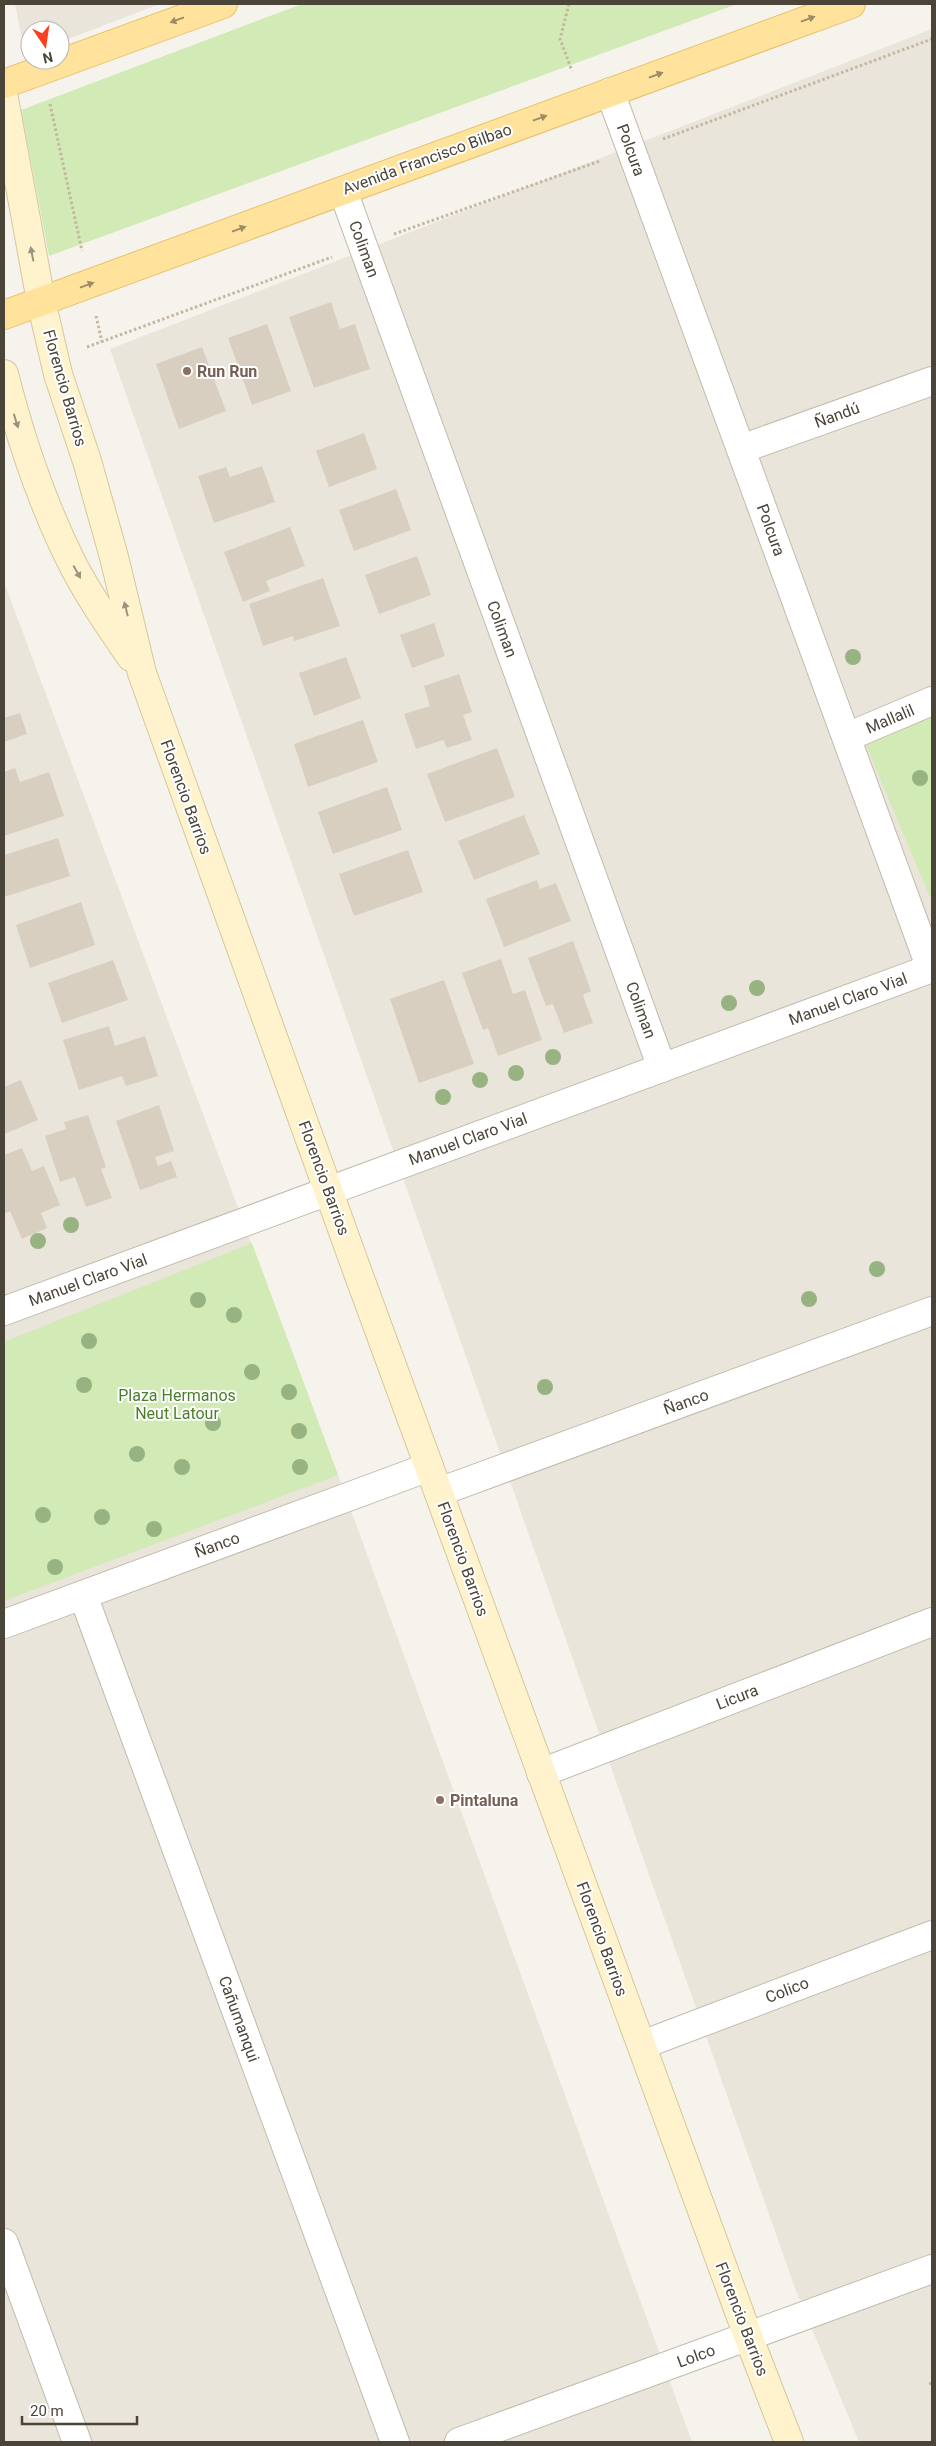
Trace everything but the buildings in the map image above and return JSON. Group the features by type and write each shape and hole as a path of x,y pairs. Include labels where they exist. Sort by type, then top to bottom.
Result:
{"main road":[{"path":"70,59 223,4"},
{"name":"Avenida Francisco Bilbao","path":"4,315 851,4"},
{"path":"4,84 40,70"},
{"name":"Florencio Barrios","path":"4,99 41,302 58,374 87,461 114,556 142,673 429,1467 748,2336 789,2442"},
{"name":"Florencio Barrios","path":"4,374 30,464 75,568 100,611 142,673"}],"street":[{"name":"Polcura","path":"610,92 932,969"},
{"name":"Coliman","path":"343,191 662,1068"},
{"name":"Ñandú","path":"741,449 932,381"},
{"name":"Mallalil","path":"847,737 932,701"},
{"name":"Manuel Claro Vial","path":"4,1311 932,969"},
{"name":"Ñanco","path":"439,1492 932,1311"},
{"name":"Ñanco","path":"4,1624 429,1467"},
{"name":"Cañumanqui","path":"83,1595 395,2442"},
{"name":"Licura","path":"541,1773 932,1622"},
{"name":"Colico","path":"642,2045 932,1935"},
{"path":"4,2243 9,2274 77,2442"},
{"name":"Lolco","path":"459,2442 932,2269"}],"path":[{"path":"569,4 560,39 572,68 580,103"},
{"path":"40,70 54,118 102,342 932,39"}],"shaded area":[{"path":"15,4 160,4 70,38 70,20 20,20 20,30"},
{"path":"932,29 932,2442 859,2442 795,2288 110,349"},
{"path":"4,582 338,1475 692,2442 4,2442"}],"green space":[{"path":"302,4 737,4 49,256 21,110"},
{"path":"932,715 932,902 866,745"},
{"name":"Plaza Hermanos Neut Latour","path":"252,1243 338,1475 4,1601 4,1342"}],"place":[{"name":"Run Run","path":"187,371"},
{"name":"Pintaluna","path":"440,1800"}]}
